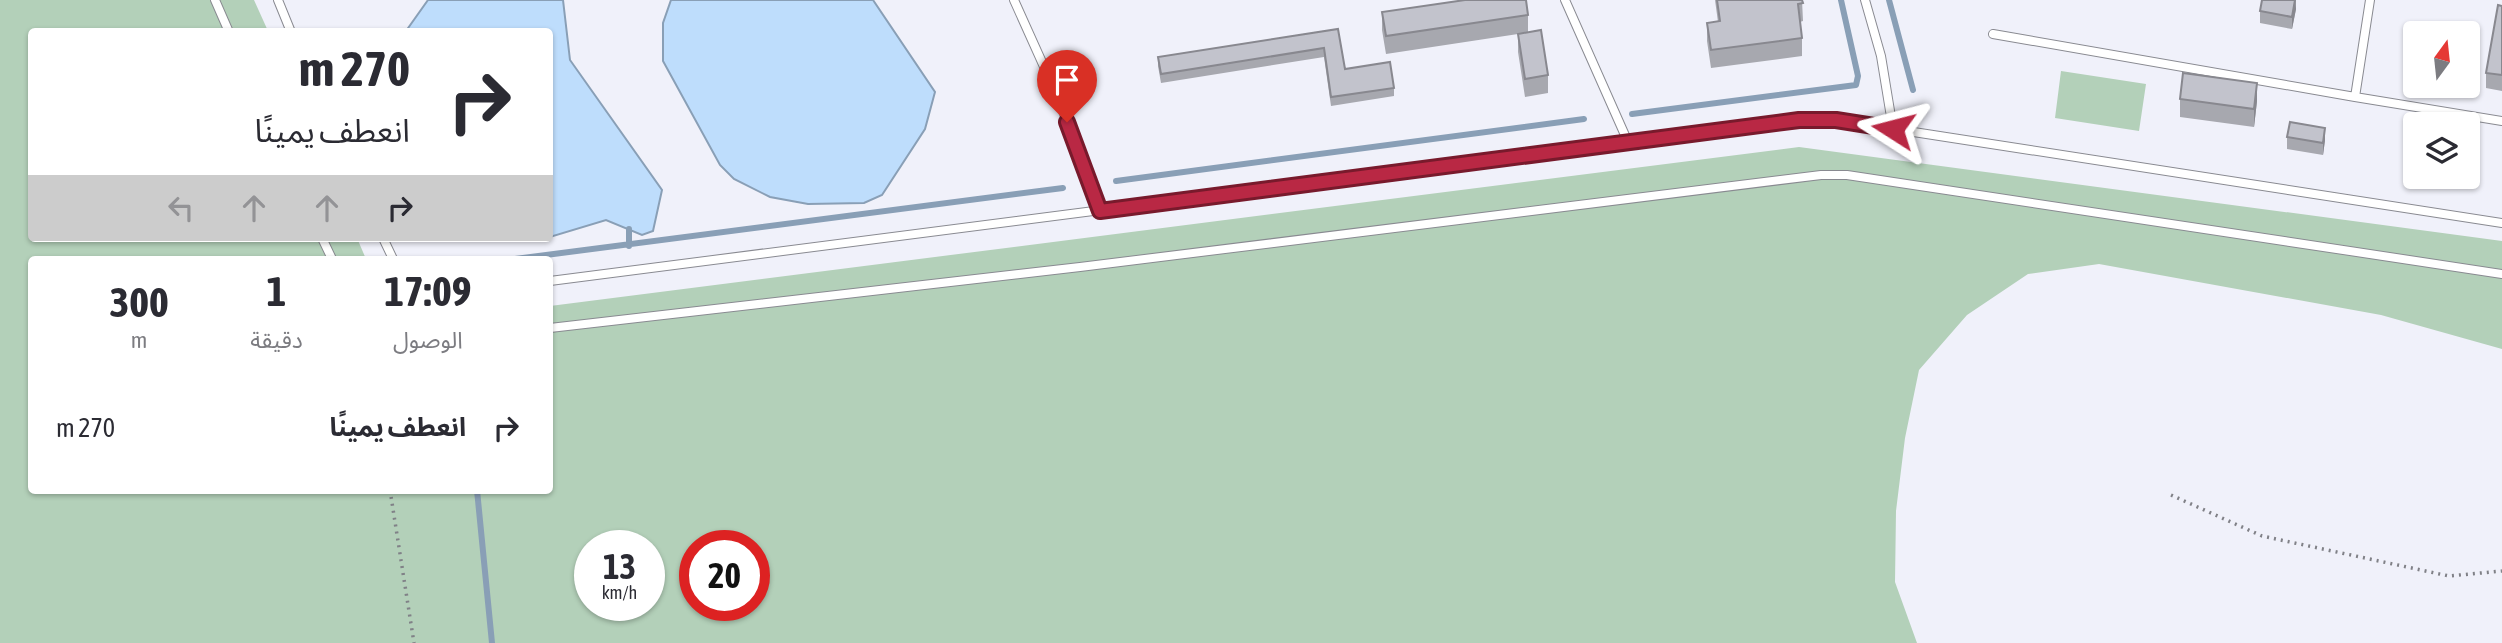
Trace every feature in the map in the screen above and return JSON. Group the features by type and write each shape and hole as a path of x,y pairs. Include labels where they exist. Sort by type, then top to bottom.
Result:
{"lane":[{"path":"215,0 227,28"},
{"path":"278,0 289,28"},
{"path":"1014,0 1059,100 1100,211"},
{"path":"1565,0 1628,142"},
{"path":"1865,0 1881,55 1893,129"},
{"path":"2355,97 2370,0"},
{"path":"1993,34 2502,121"},
{"path":"553,281 1799,120 1836,120 2502,223"},
{"path":"553,328 1080,267 1821,174 1847,175 2502,274"}],"path":[{"path":"391,494 414,643"},
{"path":"2171,495 2262,536 2449,576 2502,571"}],"green space":[{"path":"0,0 254,0 267,28 28,28 28,242 359,242 365,256 28,256 28,494 553,494 553,306 1799,147 2502,241 2502,349 2381,315 2099,264 2028,274 1967,315 1919,370 1905,438 1896,511 1895,582 1917,643 0,643"},
{"path":"2061,71 2146,84 2139,131 2055,118"}],"water":[{"path":"428,0 563,0 570,60 662,190 653,231 642,235 606,220 553,236 553,28 408,28"},
{"path":"671,0 873,0 935,92 925,129 882,195 864,203 808,204 770,197 734,179 720,165 663,61 663,23"}],"building":[{"path":"1465,0 1526,0 1528,15 1386,36 1382,12"},
{"path":"1717,0 1802,0 1803,3 1798,4 1802,38 1711,50 1707,23 1720,21"},
{"path":"2262,0 2295,0 2292,17 2260,11"},
{"path":"2498,5 2502,6 2502,75 2486,73"},
{"path":"1338,29 1345,69 1390,62 1394,88 1331,97 1324,48 1161,74 1158,57"},
{"path":"1541,30 1548,75 1525,79 1518,34"},
{"path":"2183,73 2257,83 2254,109 2180,99"},
{"path":"2290,122 2325,128 2323,143 2287,137"}],"waterway":[{"path":"1632,114 1856,85 1858,76 1841,0"},
{"path":"1889,0 1913,90"},
{"path":"1116,181 1584,119"},
{"path":"538,256 1063,188"},
{"path":"629,229 629,246"},
{"path":"477,494 492,643"}],"route":[{"path":"1067,122 1100,211 1799,120 1836,120 1893,129"}]}
